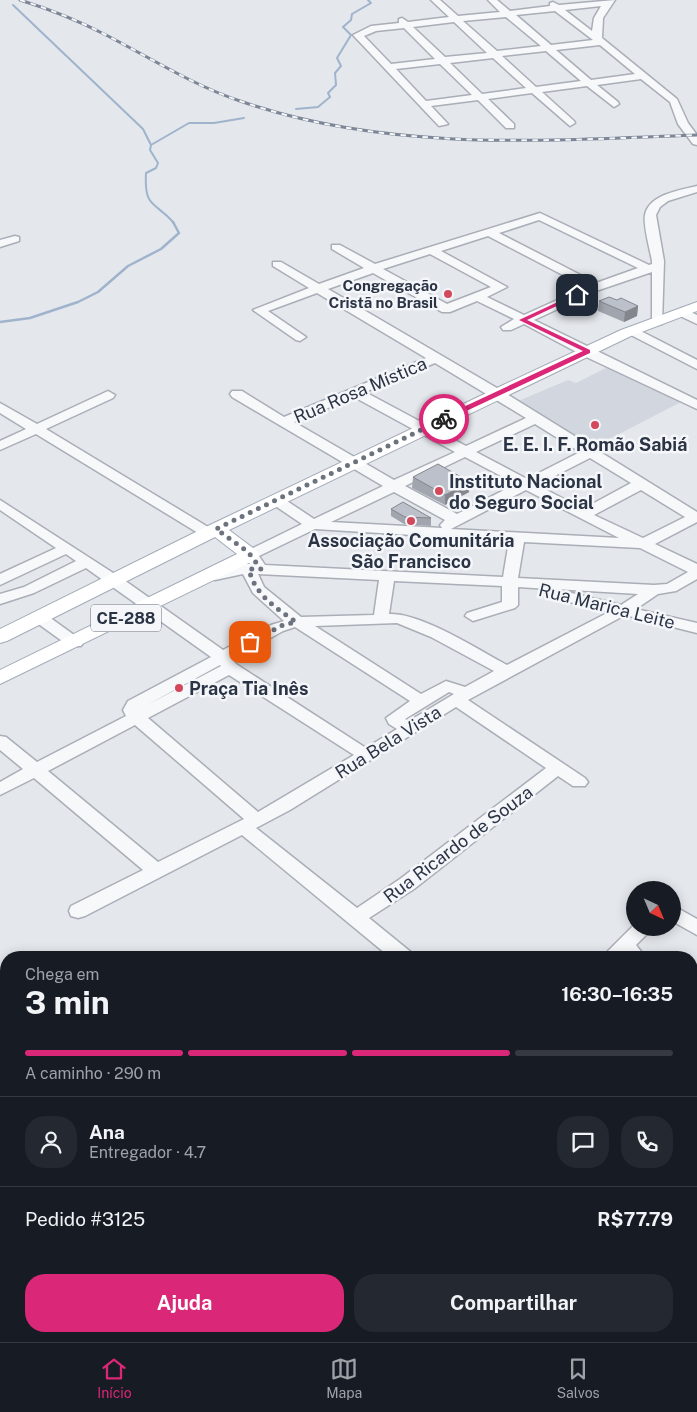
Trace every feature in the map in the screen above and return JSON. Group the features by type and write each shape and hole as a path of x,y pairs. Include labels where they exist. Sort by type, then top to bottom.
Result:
{"main road":[{"name":"CE-288","path":"0,636 422,429 633,331 658,321 692,313"},
{"path":"212,531 253,564"},
{"name":"CE-288","path":"0,678 189,586 253,564"}],"street":[{"path":"435,0 570,123"},
{"path":"492,0 614,104"},
{"path":"547,0 676,103 683,124 697,142"},
{"path":"443,124 358,35 374,28 508,14 607,1"},
{"path":"601,42 597,35 597,27 599,17 607,1"},
{"path":"397,16 510,126"},
{"path":"388,67 494,53 601,42"},
{"path":"424,104 644,76"},
{"path":"658,321 650,215 652,209 664,199 697,189"},
{"path":"300,337 260,310 374,268 487,231 540,216 653,267"},
{"path":"487,231 595,287"},
{"path":"0,244 14,238"},
{"path":"336,247 446,309 501,287 431,250"},
{"path":"277,264 497,394 696,517"},
{"path":"507,327 595,287 653,267"},
{"path":"478,297 697,405"},
{"path":"633,331 697,365"},
{"name":"Rua Rosa Mística","path":"284,422 436,358"},
{"path":"355,392 526,485 697,572"},
{"path":"237,394 351,463 456,520"},
{"path":"0,446 108,395"},
{"path":"0,407 212,531"},
{"path":"253,564 313,525 536,418"},
{"path":"432,532 590,452"},
{"path":"583,515 641,484"},
{"path":"276,500 313,525 643,544 696,517"},
{"path":"0,504 151,605 226,662 367,756"},
{"path":"473,616 510,605 514,583 516,537"},
{"path":"0,580 65,548"},
{"path":"0,599 29,590 87,562"},
{"path":"253,564 388,576 654,590"},
{"path":"253,564 252,580 258,590 296,622 421,701"},
{"name":"Rua Bela Vista","path":"78,911 251,823 367,756 506,671 622,611 654,590 671,588 697,572"},
{"path":"381,619 388,576"},
{"name":"Rua Marica Leite","path":"514,583 697,628"},
{"path":"39,618 75,643"},
{"path":"396,951 356,918 251,823 137,718 132,710 134,705 226,662 277,628 296,622 357,622 398,618 413,622 506,671"},
{"path":"409,729 394,718 446,686 453,686 461,697 579,782"},
{"path":"0,789 137,718"},
{"path":"0,741 157,872"},
{"name":"Rua Ricardo de Souza","path":"356,918 407,884 558,768"},
{"path":"681,918 697,928"},
{"path":"625,951 636,936"}],"shaded area":[{"name":"E. E. I. F. Romão Sabiá","path":"610,366 683,401 592,448 516,402 568,380 576,383"}],"building":[{"path":"609,297 617,300 621,298 638,306 625,312 599,301"},
{"path":"438,464 470,482 445,495 413,477"},
{"path":"403,502 431,518 405,517 391,509"}],"waterway":[{"path":"296,109 318,107 330,97 328,93 336,85 335,73 341,66 337,58 351,35 343,27 351,20 352,14 371,3 368,0"},
{"path":"13,5 143,129 151,145"},
{"path":"151,145 189,123 214,123 244,118"},
{"path":"151,145 150,150 158,163 156,168 146,173 147,193 152,203 173,222"},
{"path":"0,322 30,318 78,302 98,292 128,266 161,249 179,233 173,222"}],"railway":[{"path":"20,0 84,24 188,79 240,101 296,117 352,129 409,136 466,139 582,139 697,135"}],"way so far":[{"path":"250,642 283,625 296,622 272,604 254,585 249,569 261,569 251,556 216,529 444,419"}],"place":[{"name":"Congregação Cristã no Brasil","path":"448,294"},
{"name":"E. E. I. F. Romão Sabiá","path":"595,425"},
{"name":"Instituto Nacional do Seguro Social","path":"439,491"},
{"name":"Associação Comunitária São Francisco","path":"411,521"},
{"name":"Praça Tia Inês","path":"179,688"}],"route":[{"path":"444,419 588,351 522,320 577,295"}]}
